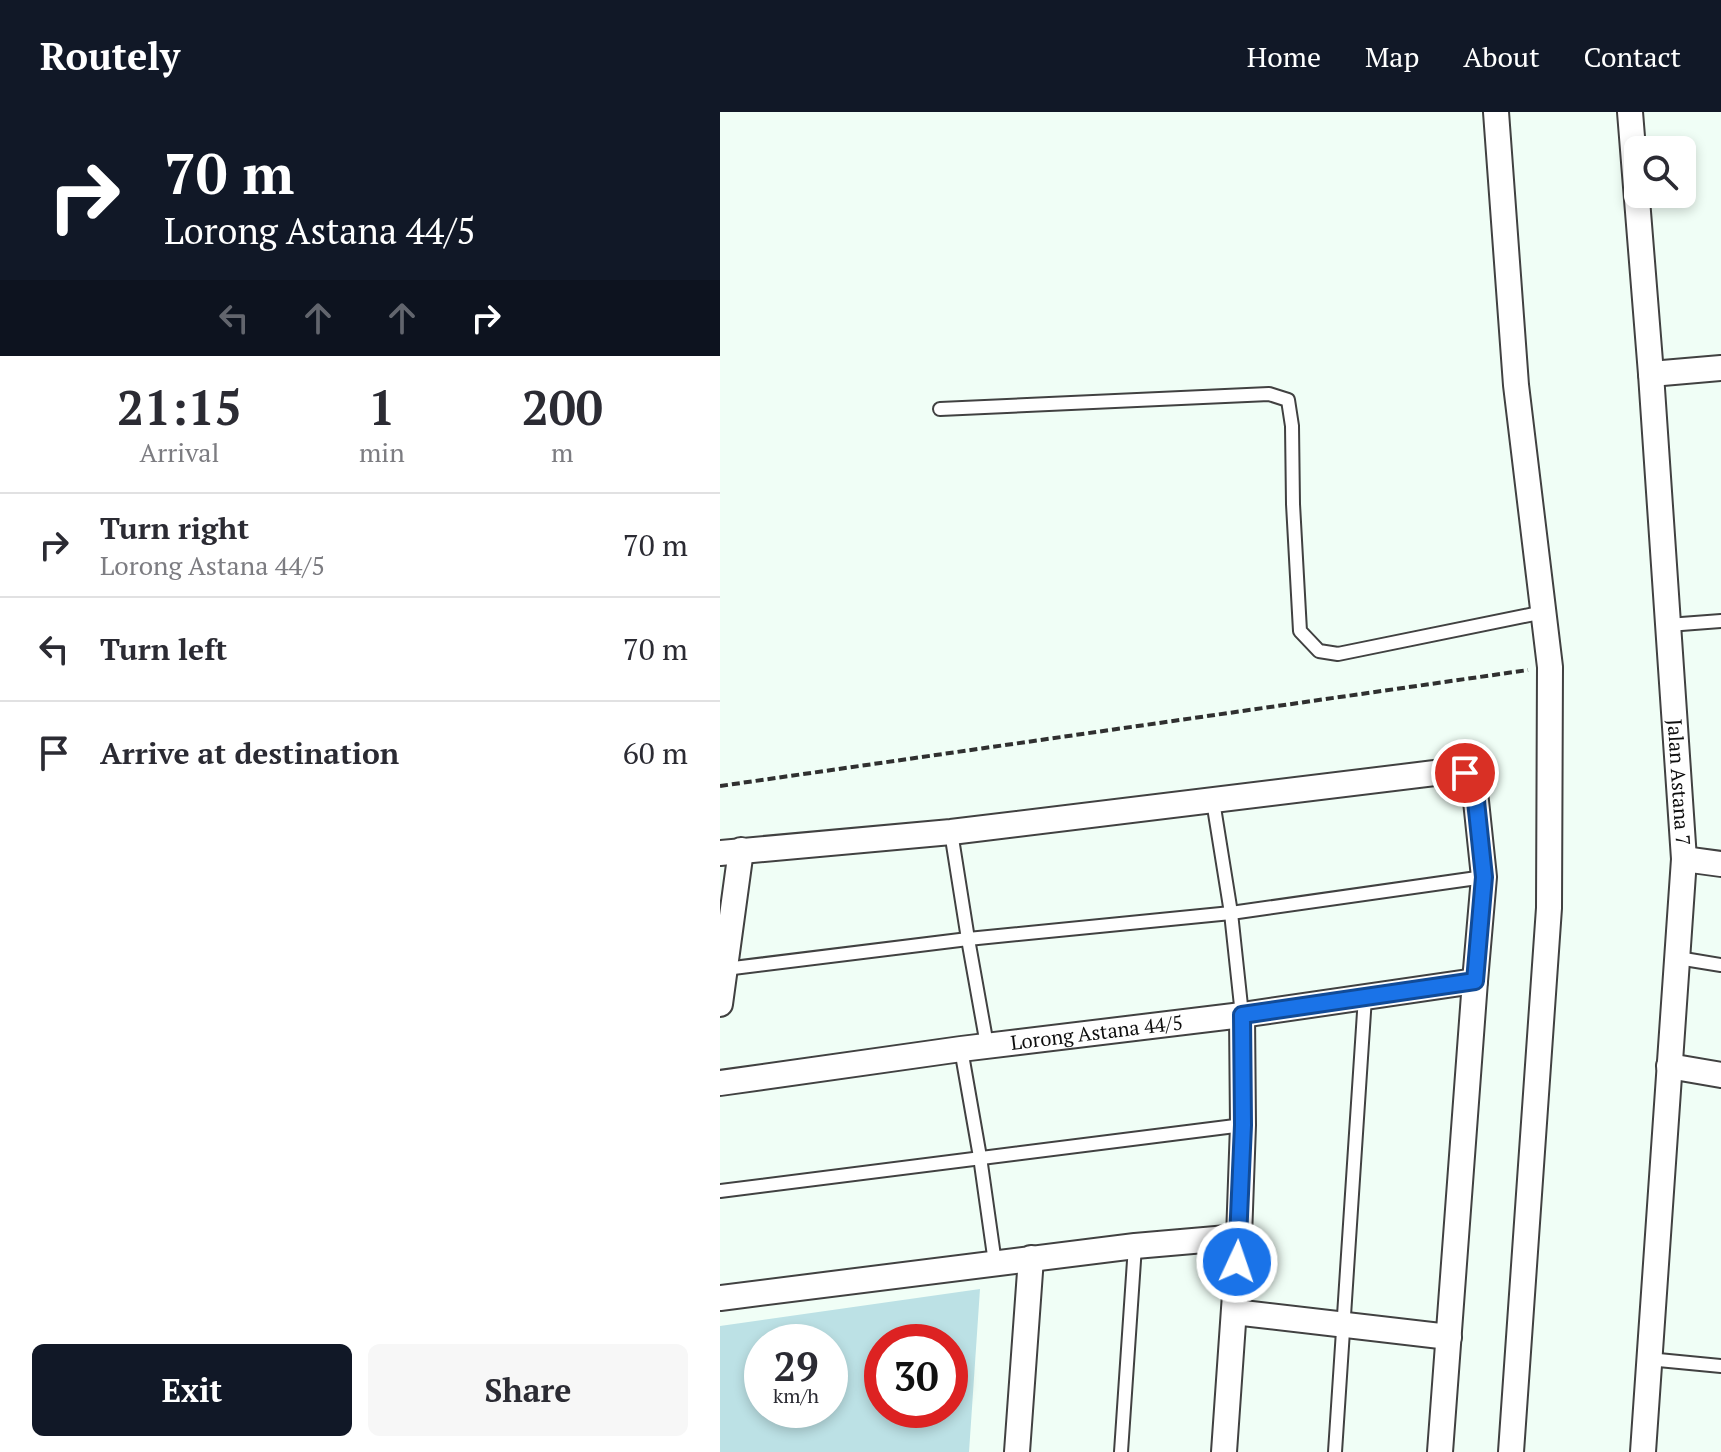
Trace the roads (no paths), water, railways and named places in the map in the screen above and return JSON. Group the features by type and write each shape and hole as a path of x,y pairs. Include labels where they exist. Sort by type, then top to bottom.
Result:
{"street":[{"path":"1496,112 1516,385 1550,667 1549,908 1511,1452"},
{"name":"Jalan Astana 7","path":"1630,112 1684,859 1643,1452"},
{"path":"1651,374 1721,368"},
{"path":"720,1004 725,969 731,851 951,832 1451,771 1465,773 1474,782 1484,877 1440,1452"},
{"path":"1684,859 1721,864"},
{"name":"Lorong Astana 44/5","path":"720,1083 987,1045 1242,1015 1475,981"},
{"path":"1224,1452 1239,1237 1243,1125 1242,1015"},
{"path":"1669,1066 1721,1075"},
{"path":"720,1298 1031,1258 1239,1237"},
{"path":"1017,1452 1031,1258"},
{"path":"1234,1312 1449,1337"}],"lane":[{"path":"940,409 1269,394 1288,400 1292,426 1300,631 1319,651 1338,654 1544,612"},
{"path":"1668,625 1721,621"},
{"path":"1213,801 1231,913 1242,1015"},
{"path":"951,832 987,1045"},
{"path":"725,969 968,939 1231,913 1484,877"},
{"path":"1678,958 1721,965"},
{"path":"1335,1452 1365,997"},
{"path":"961,1049 995,1263"},
{"path":"720,1191 1243,1125"},
{"path":"1121,1452 1135,1246"},
{"path":"1648,1359 1721,1366"}]}
